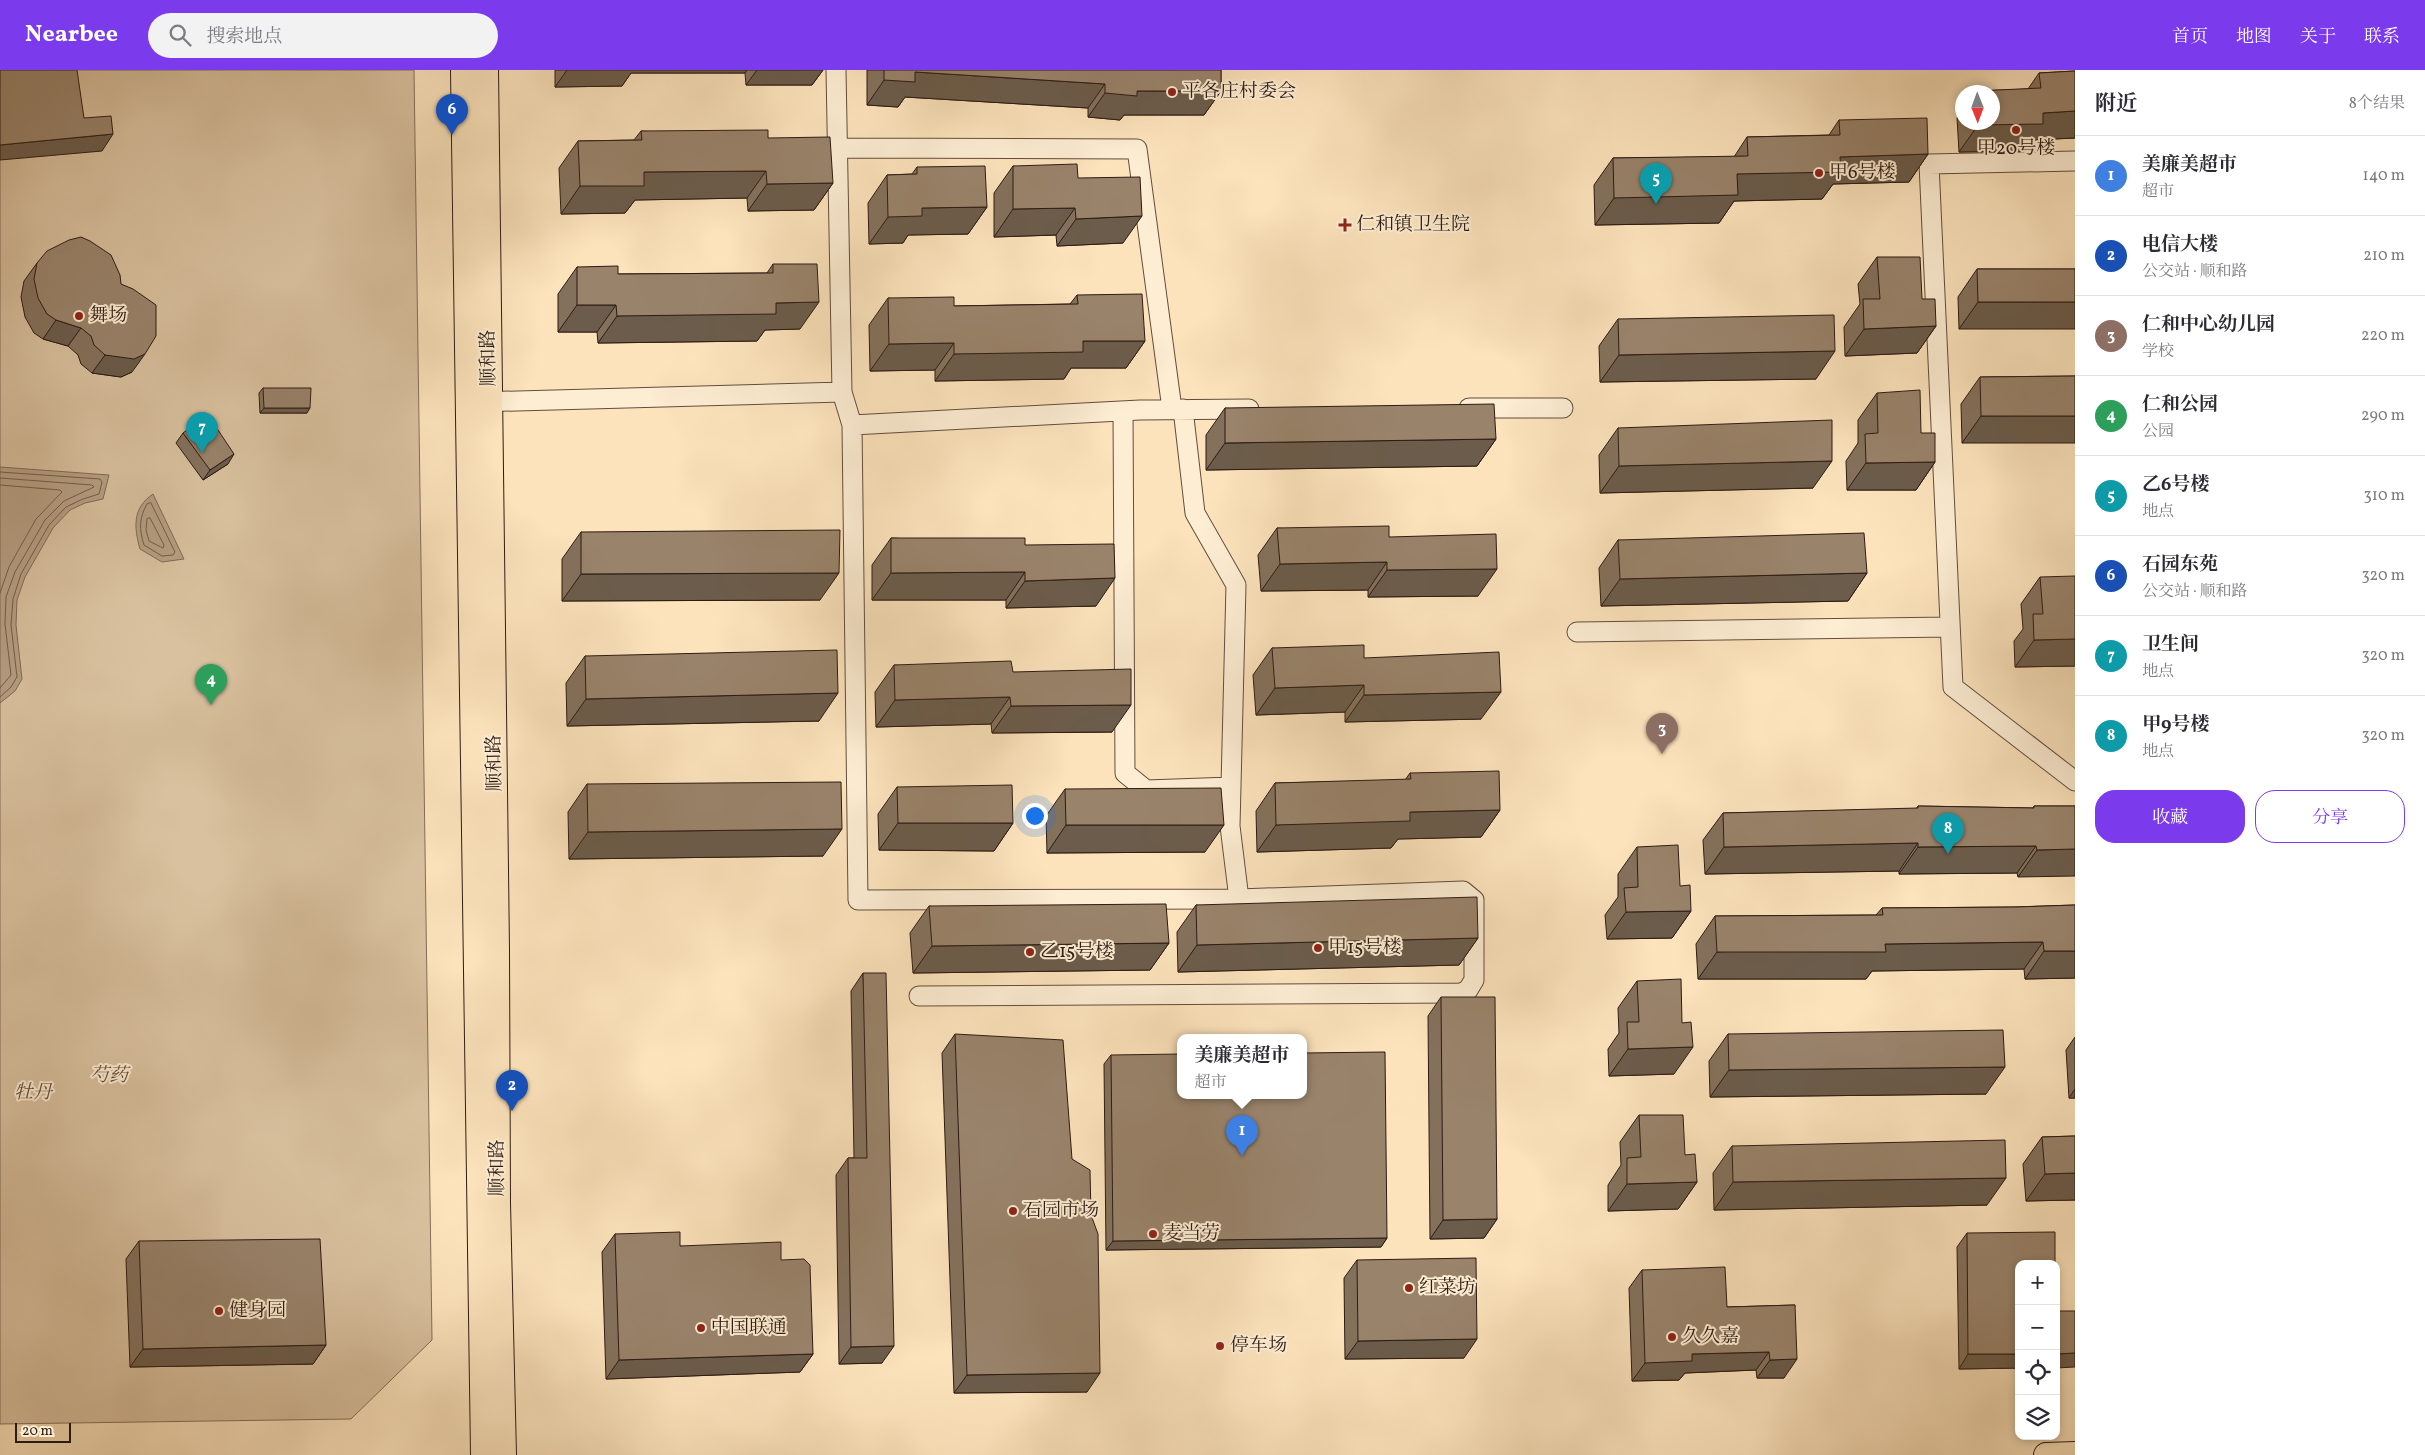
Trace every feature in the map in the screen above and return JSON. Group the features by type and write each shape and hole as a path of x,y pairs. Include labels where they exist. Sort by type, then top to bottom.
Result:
{"main road":[{"name":"顺和路","path":"463,70 479,402 497,960 498,1203 504,1455"},
{"name":"顺和路","path":"483,1455 479,402 486,70"},
{"path":"2046,1455 2075,1454"}],"street":[{"path":"836,70 842,392 852,425 858,900 1239,899 1463,891 1474,900 1474,980 1468,990 1461,993 918,996"},
{"path":"837,148 1137,149 1195,513 1236,585 1230,826 1239,899"},
{"path":"2075,161 1929,164 1953,687 2075,781"},
{"path":"479,402 842,392"},
{"path":"1456,408 1563,408"},
{"path":"852,425 1123,411 1271,409"},
{"path":"1123,411 1125,773 1146,790 1231,786"},
{"path":"1577,632 1950,627"}],"green space":[{"path":"0,70 414,70 432,1340 351,1419 0,1424"}],"water":[{"path":"0,467 109,475 103,499 85,503 70,510 53,528 25,577 17,600 16,625 22,679 15,691 0,703"},
{"path":"153,494 184,559 162,562 140,549 136,519 141,506"}],"building":[{"path":"0,70 77,70 84,118 111,116 113,134 0,145"},
{"path":"884,70 1221,70 1221,91 1137,91 1137,96 1105,93 1105,84 915,72 915,82 884,80"},
{"path":"2075,71 2075,111 2043,113 2043,124 2000,125 2000,90 2041,88 2039,73"},
{"path":"1927,118 1928,154 1840,157 1841,172 1737,174 1738,195 1614,198 1613,158 1748,156 1747,137 1840,135 1839,120"},
{"path":"768,130 768,138 830,137 833,183 767,184 766,171 644,172 644,186 580,186 578,141 642,140 641,131"},
{"path":"1077,164 1078,178 1140,177 1142,216 1076,219 1075,208 1013,209 1013,166"},
{"path":"985,166 987,207 922,208 922,216 888,217 887,175 917,174 917,167"},
{"name":"舞场","path":"81,237 111,255 120,275 121,284 133,289 156,305 156,336 145,354 134,359 105,355 94,345 91,336 81,328 56,320 47,314 38,298 34,279 37,263 47,251 69,240"},
{"path":"1877,257 1920,257 1922,299 1935,299 1936,326 1864,329 1863,299 1880,299"},
{"path":"773,264 817,264 819,302 776,303 776,314 617,316 616,305 577,305 577,267 618,266 618,274 773,273"},
{"path":"1977,269 2075,269 2075,302 1978,302"},
{"path":"1142,294 1145,341 1083,341 1083,352 954,354 954,343 889,344 888,298 954,297 954,306 1078,304 1077,295"},
{"path":"1834,315 1835,351 1619,355 1618,319"},
{"path":"2075,376 2075,416 1981,416 1980,377"},
{"path":"263,388 311,388 310,408 264,408"},
{"path":"1920,390 1921,433 1935,433 1935,462 1866,463 1865,434 1878,433 1877,393"},
{"path":"1494,404 1496,439 1225,443 1225,408"},
{"path":"208,415 234,454 210,470 183,433"},
{"path":"1832,420 1832,461 1619,466 1618,428"},
{"path":"1389,526 1389,537 1496,534 1497,569 1387,570 1387,562 1280,564 1277,528"},
{"path":"840,530 839,573 581,574 581,532"},
{"path":"1864,533 1867,573 1620,579 1618,540"},
{"path":"891,538 1025,538 1025,545 1114,544 1115,578 1025,581 1025,572 891,573"},
{"path":"2075,576 2075,639 2034,640 2033,614 2043,614 2040,577"},
{"path":"1364,645 1364,658 1499,652 1501,692 1364,695 1364,685 1275,688 1272,648"},
{"path":"837,650 838,693 586,699 585,656"},
{"path":"1011,661 1013,672 1131,669 1131,705 1011,706 1010,697 895,700 894,665"},
{"path":"1499,771 1500,810 1410,812 1410,821 1276,825 1275,783 1411,779 1410,773"},
{"path":"841,782 842,829 588,832 587,784"},
{"path":"1012,785 1013,823 898,823 897,787"},
{"path":"1221,788 1224,825 1066,825 1065,789"},
{"path":"1918,806 2034,808 2034,806 2075,806 2075,849 2037,850 2036,846 1918,847 1918,843 1724,847 1723,813 1918,808"},
{"path":"1678,845 1680,886 1690,885 1691,911 1626,912 1624,888 1638,887 1637,847"},
{"path":"1477,897 1478,938 1197,945 1196,905"},
{"path":"1166,904 1169,943 932,946 929,906"},
{"path":"2075,905 2075,951 2044,951 2043,942 1885,944 1886,952 1717,952 1715,916 1883,915 1882,908"},
{"path":"863,973 886,973 894,1346 851,1347 848,1158 867,1158"},
{"path":"1681,979 1682,1023 1691,1022 1693,1047 1628,1049 1627,1022 1639,1022 1637,981"},
{"path":"1441,997 1495,997 1497,1219 1443,1220"},
{"path":"2003,1030 2005,1067 1729,1070 1728,1034"},
{"name":"石园市场","path":"955,1034 1063,1040 1072,1159 1090,1170 1091,1215 1098,1234 1100,1373 967,1375"},
{"path":"1385,1052 1387,1238 1113,1241 1111,1055 1177,1054 1177,1099 1307,1099 1307,1053"},
{"path":"1639,1115 1683,1115 1685,1155 1695,1154 1697,1182 1627,1184 1627,1158 1641,1157"},
{"path":"2075,1136 2075,1173 2045,1174 2042,1137"},
{"path":"2005,1140 2006,1178 1733,1182 1732,1146"},
{"name":"中国联通","path":"680,1232 680,1246 781,1242 781,1260 804,1259 810,1265 813,1354 619,1360 615,1234"},
{"path":"2055,1232 2055,1260 2015,1260 2015,1354 1968,1354 1967,1233"},
{"name":"健身园","path":"320,1239 326,1345 143,1349 139,1241"},
{"path":"1476,1258 1477,1339 1358,1341 1357,1260"},
{"path":"1725,1267 1727,1307 1795,1305 1797,1359 1770,1360 1769,1352 1692,1354 1692,1361 1645,1363 1642,1270"},
{"path":"2060,1311 2075,1311 2075,1353 2060,1354"}],"place":[{"name":"平各庄村委会","path":"1172,92"},
{"name":"甲20号楼","path":"2016,130"},
{"name":"石园东苑","path":"452,135"},
{"name":"甲6号楼","path":"1819,173"},
{"name":"乙6号楼","path":"1656,204"},
{"name":"仁和镇卫生院","path":"1345,225"},
{"name":"舞场","path":"79,316"},
{"name":"卫生间","path":"202,453"},
{"name":"仁和公园","path":"211,705"},
{"name":"仁和中心幼儿园","path":"1662,754"},
{"name":"甲9号楼","path":"1948,854"},
{"name":"甲15号楼","path":"1318,948"},
{"name":"乙15号楼","path":"1030,952"},
{"name":"电信大楼","path":"512,1111"},
{"name":"美廉美超市","path":"1242,1156"},
{"name":"石园市场","path":"1013,1211"},
{"name":"麦当劳","path":"1153,1234"},
{"name":"红菜坊","path":"1409,1288"},
{"name":"健身园","path":"219,1311"},
{"name":"中国联通","path":"701,1328"},
{"name":"久久嘉","path":"1672,1337"},
{"name":"停车场","path":"1220,1346"}],"park label":[{"name":"芍药","path":"109,1076"},
{"name":"牡丹","path":"33,1093"}]}
